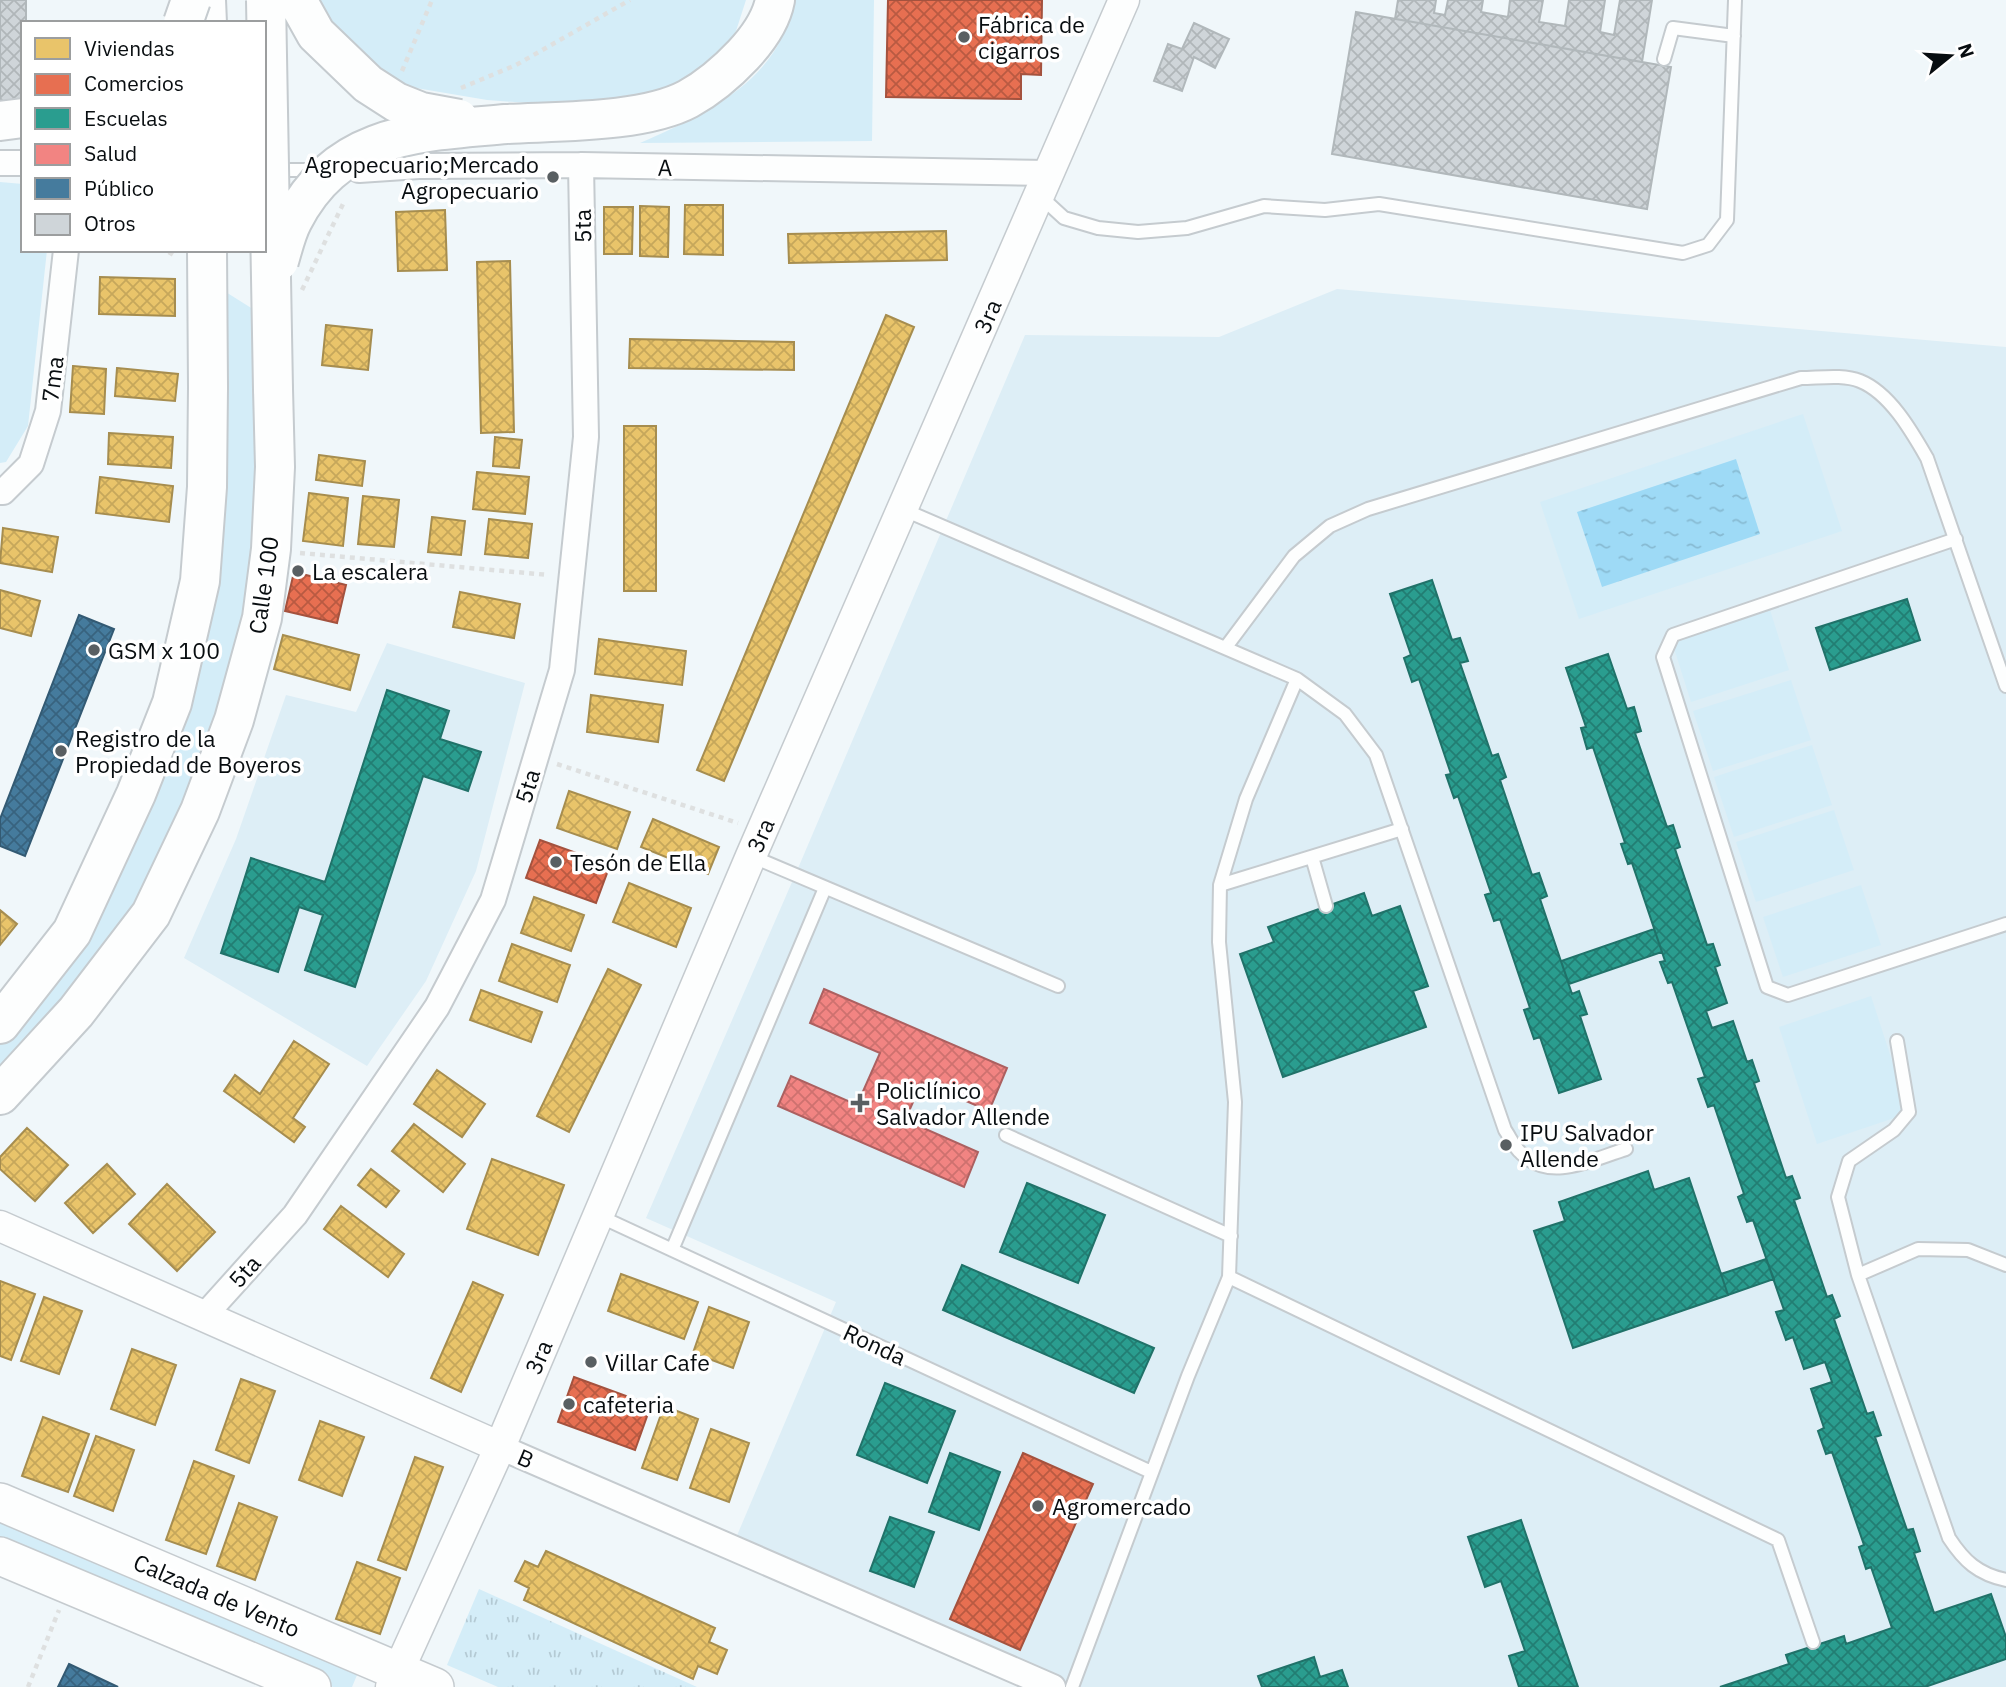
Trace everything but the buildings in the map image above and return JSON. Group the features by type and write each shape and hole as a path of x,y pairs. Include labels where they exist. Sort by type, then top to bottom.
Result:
{"highway":[{"path":"185,21 189,0"},
{"path":"206,0 206,21"},
{"name":"Calle 100","path":"0,1095 76,1012 150,914 200,811 234,720 262,618 271,549 275,467 273,389 284,292 266,0"},
{"path":"297,0 316,34 335,54 368,83 396,102 447,118 506,124"},
{"path":"734,65 758,0"},
{"path":"284,292 291,223 323,177 351,155 418,133 618,116 687,100 734,65 759,36 772,13 775,0"},
{"path":"0,121 21,118"},
{"path":"0,1024 72,932 136,794 172,703 200,582 207,487 207,252"}],"main road":[{"name":"Calzada de Vento","path":"0,1502 394,1679 435,1687"},
{"name":"Calzada de Vento","path":"0,1556 312,1687"}],"street":[{"name":"3ra","path":"394,1679 500,1447 757,844 1124,0"},
{"path":"0,163 21,163"},
{"name":"A","path":"359,170 409,166 581,165 1044,185"},
{"name":"5ta","path":"204,1316 295,1215 437,1007 493,900 562,670 586,437 581,165"},
{"name":"7ma","path":"0,492 31,464 48,411 66,252"},
{"name":"B","path":"0,1226 1053,1687"}],"lane":[{"path":"1044,185 1064,218 1098,228 1138,232 1187,228 1264,206 1325,210 1378,204 1683,253 1708,245 1727,220 1735,0"},
{"path":"1664,59 1673,28 1734,36"},
{"name":"A","path":"281,170 359,170"},
{"path":"1226,647 1294,556 1331,526 1368,509 1801,379 1833,377 1860,381 1883,397 1907,424 1927,458 2006,686"},
{"path":"902,509 1297,679 1345,714 1376,755 1505,1130 1521,1154 1542,1167 1565,1168 1626,1149"},
{"path":"1956,539 1673,635 1663,657 1767,987 1788,995 2006,924"},
{"path":"1072,1687 1151,1472 1229,1277 1235,1102 1219,943 1220,885 1246,799 1297,679"},
{"path":"1220,885 1402,829"},
{"path":"757,844 825,888 1058,986"},
{"path":"1312,857 1326,906"},
{"path":"672,1250 825,888"},
{"path":"1898,1041 1909,1112 1894,1130 1849,1161 1838,1197 1858,1275 1949,1538 1962,1558 1980,1571 2006,1580"},
{"path":"1006,1135 1231,1236"},
{"name":"Ronda","path":"599,1216 1151,1472"},
{"path":"1858,1275 1917,1249 1968,1250 2006,1265"},
{"path":"1229,1277 1778,1540 1813,1642"}],"path":[{"path":"454,92 516,65 630,0"},
{"path":"284,292 317,261 359,170"},
{"path":"286,552 571,577"},
{"path":"536,757 757,844"},
{"path":"28,1687 69,1584"}],"shaded area":[{"name":"IPU Salvador Allende","path":"1337,289 2006,347 2006,1687 1023,1687 730,1552 836,1302 646,1218 1025,335 1219,337"},
{"path":"387,643 525,683 476,871 426,981 367,1066 184,958 236,839 286,695 356,712"}],"green space":[{"path":"314,0 746,0 736,31 723,51 702,73 654,97 555,105 487,100 416,88 385,76 358,56"},
{"path":"793,0 874,0 872,141 640,143 714,106 737,91 757,73 774,52 786,28"},
{"path":"0,182 21,184 21,252 47,252 28,426 6,462 0,463"},
{"path":"221,289 259,313 262,466 249,618 222,719 140,907 0,1078 0,1043 52,981 151,793"},
{"path":"1803,414 1842,531 1579,619 1540,502"},
{"path":"1770,610 1789,670 1691,702 1672,642"},
{"path":"1791,680 1811,740 1713,771 1693,711"},
{"path":"1812,745 1832,805 1734,837 1714,777"},
{"path":"1834,810 1854,870 1756,902 1736,842"},
{"path":"1861,885 1881,945 1783,977 1763,917"},
{"path":"1871,996 1909,1113 1817,1144 1779,1027"},
{"path":"0,1516 360,1668 352,1687 333,1687 0,1546"},
{"path":"479,1589 697,1687 498,1687 447,1665"}],"water":[{"path":"1736,459 1760,534 1602,587 1577,512"}],"place":[{"name":"Fábrica de cigarros","path":"964,37"},
{"name":"Agropecuario;Mercado Agropecuario","path":"553,177"},
{"name":"La escalera","path":"298,571"},
{"name":"GSM x 100","path":"94,650"},
{"name":"Registro de la Propiedad de Boyeros","path":"61,751"},
{"name":"Tesón de Ella","path":"556,862"},
{"name":"Policlínico Salvador Allende","path":"860,1103"},
{"name":"IPU Salvador Allende","path":"1506,1145"},
{"name":"Villar Cafe","path":"591,1362"},
{"name":"cafeteria","path":"569,1404"},
{"name":"Agromercado","path":"1038,1506"}]}
